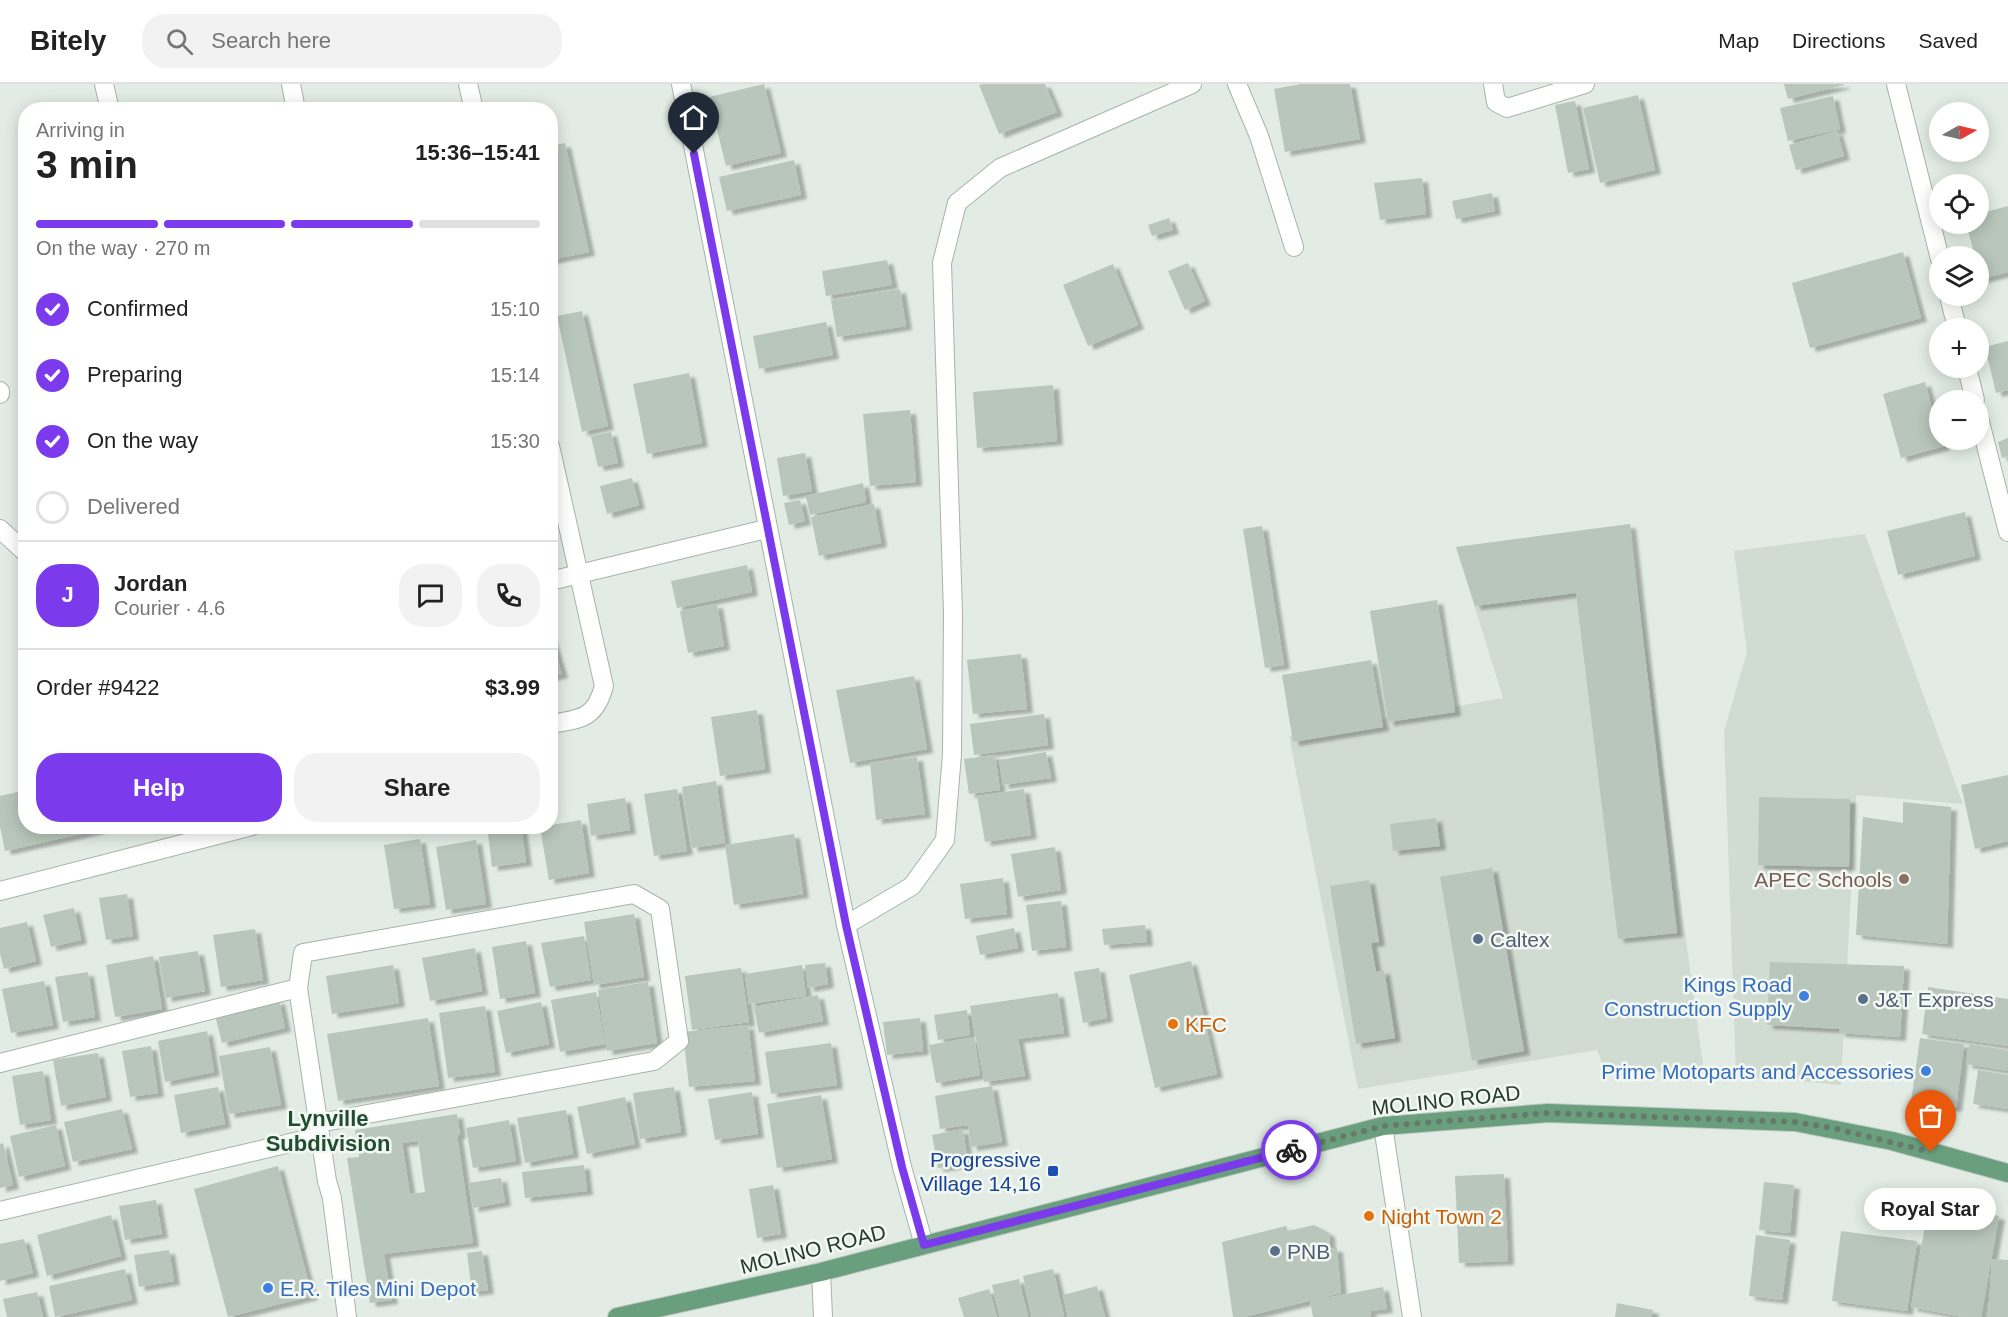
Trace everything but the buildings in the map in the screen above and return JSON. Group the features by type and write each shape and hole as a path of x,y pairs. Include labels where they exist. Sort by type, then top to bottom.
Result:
{"main road":[{"name":"MOLINO ROAD","path":"617,1317 821,1272 1383,1126 1548,1113 1795,1122 1892,1142 2008,1173"}],"street":[{"path":"104,84 108,102"},
{"path":"291,84 294,102"},
{"path":"468,84 472,102"},
{"path":"681,84 766,529 846,925 902,1167 924,1245"},
{"path":"846,925 912,886 945,840 952,754 953,613 942,263 957,203 1000,168 1192,84"},
{"path":"1237,84 1244,94 1259,136 1294,247"},
{"path":"1493,84 1496,102 1499,106 1507,108 1585,84"},
{"path":"1896,84 1937,246"},
{"path":"1987,450 2008,532"},
{"path":"558,481 604,686 594,710 584,718 558,723"},
{"path":"0,529 18,546"},
{"path":"558,579 766,529"},
{"path":"0,891 221,834"},
{"path":"0,1210 320,1129 654,1061 679,1041 660,909 634,894 303,953 298,988 320,1129 347,1317"},
{"path":"0,1063 298,988"},
{"path":"1383,1126 1412,1317"},
{"path":"821,1272 823,1317"}],"shaded area":[{"path":"1630,524 1704,1073 1605,1070 1597,1050 1358,1089 1289,736 1503,698 1456,547"},
{"path":"1865,534 1963,804 1856,795 1841,1085 1736,1076 1724,731 1747,652 1734,551"}],"way so far":[{"path":"1291,1150 1383,1126 1548,1113 1684,1116 1795,1122 1833,1128 1931,1152"}],"place":[{"name":"APEC Schools","path":"1904,879"},
{"name":"Caltex","path":"1478,939"},
{"name":"Kings Road Construction Supply","path":"1804,996"},
{"name":"J&T Express","path":"1863,999"},
{"name":"KFC","path":"1173,1024"},
{"name":"Prime Motoparts and Accessories","path":"1926,1071"},
{"name":"Royal Star","path":"1931,1152"},
{"name":"Progressive Village 14,16","path":"1053,1171"},
{"name":"Night Town 2","path":"1369,1216"},
{"name":"PNB","path":"1275,1251"},
{"name":"E.R. Tiles Mini Depot","path":"268,1288"}],"district":[{"name":"Lynville Subdivision","path":"328,1130"}],"route":[{"path":"694,154 766,529 846,925 902,1167 924,1245 1291,1150"}]}
